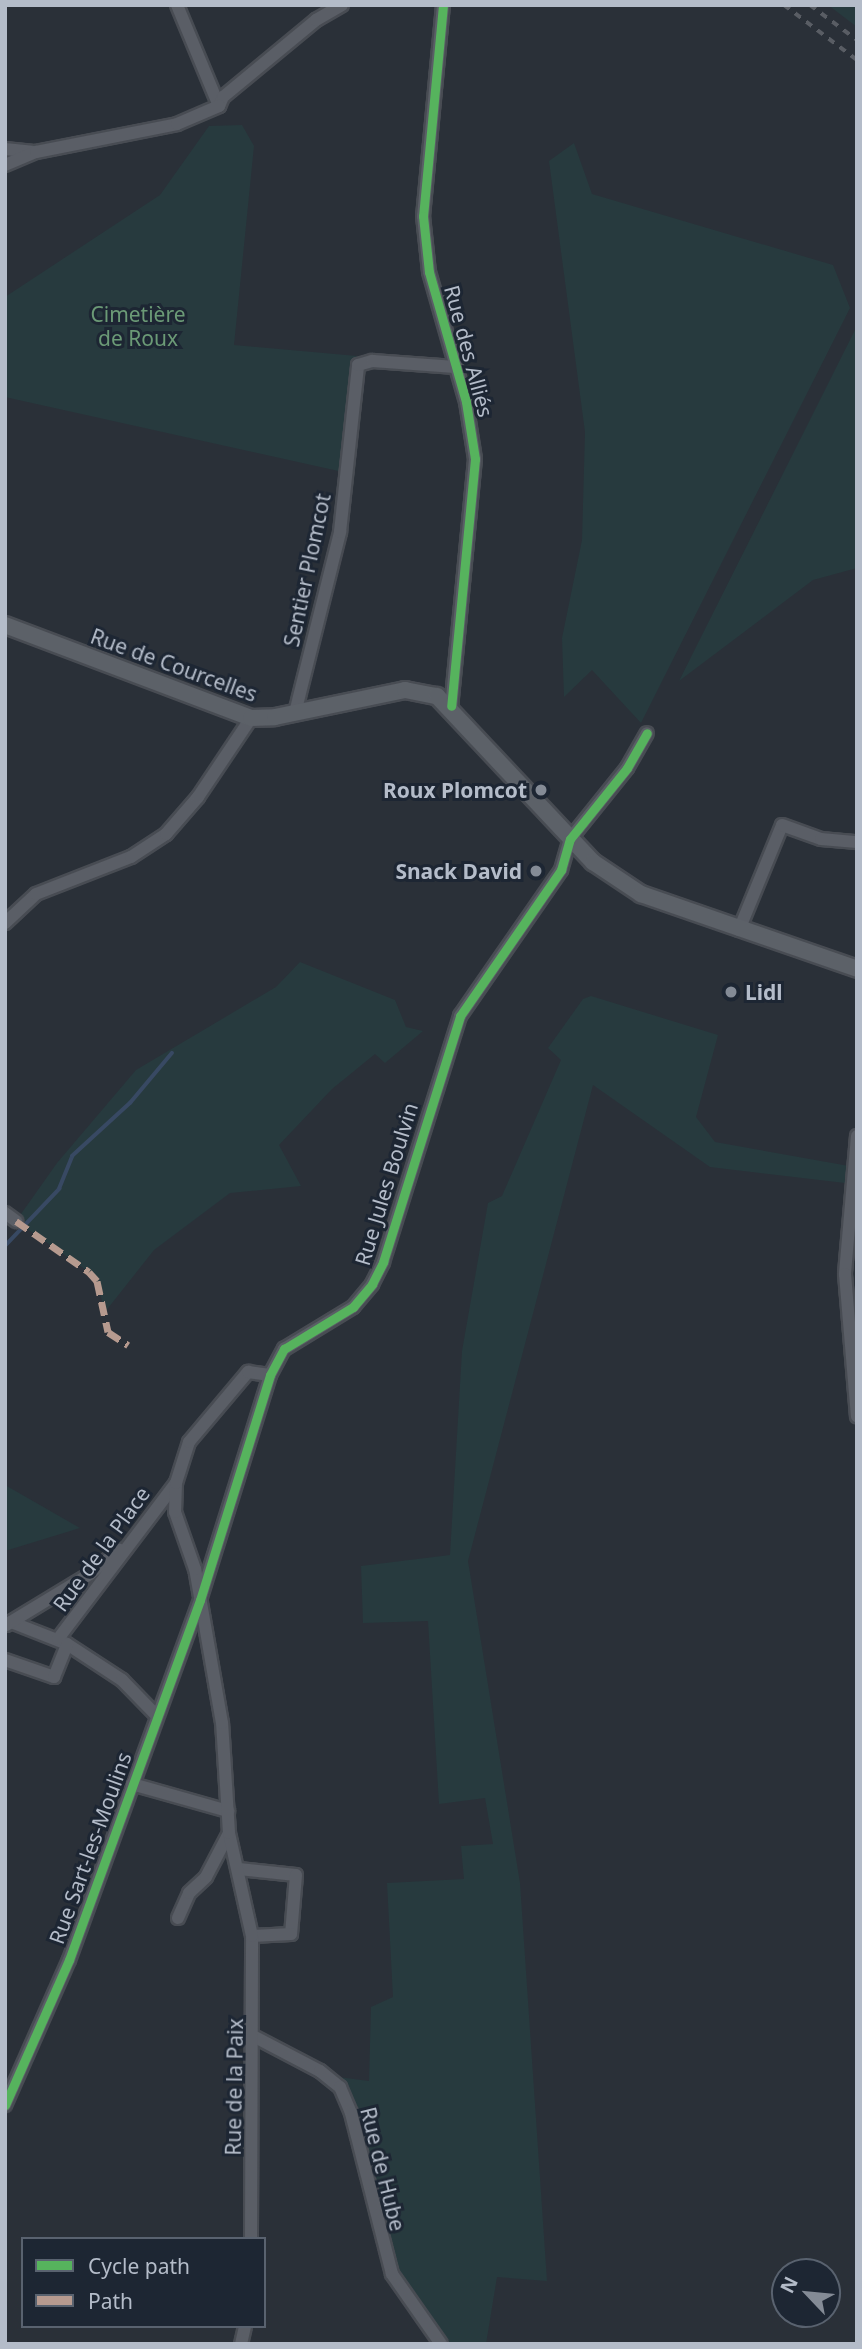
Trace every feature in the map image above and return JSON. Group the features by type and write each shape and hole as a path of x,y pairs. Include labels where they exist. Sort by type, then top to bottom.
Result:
{"main road":[{"name":"Rue de Courcelles","path":"5,625 251,718 295,713 405,690 437,695 451,706"},
{"path":"451,706 593,862 641,894 857,969"}],"street":[{"path":"177,5 219,106"},
{"path":"5,164 36,152 177,124 219,106 223,97 306,29 342,5"},
{"name":"Rue des Alliés","path":"443,5 423,216 429,272 474,442 475,482 451,706"},
{"path":"5,149 36,152"},
{"name":"Sentier Plomcot","path":"295,713 340,532 358,365 372,361 456,367"},
{"path":"5,923 36,894 131,857 166,834 198,797 251,718"},
{"path":"570,839 626,768 647,733"},
{"path":"739,930 782,825 821,839 857,842"},
{"name":"Rue Jules Boulvin","path":"200,1600 270,1375 284,1349 354,1307 372,1284 383,1262 460,1016 561,870 570,839"},
{"path":"857,1136 845,1274 857,1416"},
{"path":"176,1483 189,1442 218,1402 247,1372 270,1375"},
{"name":"Rue de la Place","path":"5,1660 54,1677 62,1642 105,1583 125,1545 176,1483"},
{"name":"Rue de la Paix","path":"176,1483 175,1512 195,1569 222,1723 229,1833 252,1936 255,2037 251,2237"},
{"path":"8,1624 90,1574 125,1545"},
{"name":"Rue Sart-les-Moulins","path":"5,2105 69,1960 200,1600"},
{"path":"8,1624 62,1642 122,1680 157,1716"},
{"path":"132,1784 228,1811"},
{"path":"178,1918 189,1893 206,1877 229,1833"},
{"path":"239,1869 296,1875 291,1934 252,1936"},
{"name":"Rue de Hube","path":"255,2037 320,2071 340,2087 351,2113 391,2274 441,2344"}],"green space":[{"path":"828,5 857,5 857,27"},
{"name":"Cimetière de Roux","path":"242,125 254,146 234,345 357,356 343,472 5,397 5,297 160,195 209,126"},
{"path":"574,143 592,194 833,265 850,308 641,723 592,670 564,697 562,638 582,540 585,432 549,161"},
{"path":"857,326 857,568 813,580 679,681"},
{"path":"300,962 395,1000 406,1027 423,1031 385,1063 375,1054 332,1089 279,1145 301,1186 230,1193 154,1250 105,1312 97,1282 89,1272 16,1221 57,1163 136,1070 276,987"},
{"path":"591,996 718,1035 696,1117 715,1142 849,1166 845,1183 710,1167 593,1085 468,1561 520,1883 547,2281 497,2277 486,2344 444,2344 392,2266 338,2077 369,2081 371,2007 393,1997 387,1883 464,1879 461,1846 493,1844 485,1798 439,1804 428,1621 363,1623 361,1566 450,1555 462,1351 488,1203 502,1196 561,1060 548,1048 583,999"},
{"path":"5,1485 80,1528 5,1551"}],"waterway":[{"path":"5,1246 59,1189 72,1156 130,1103 172,1053"}],"railway":[{"path":"784,5 857,60"},
{"path":"810,5 857,40"}],"marked path":[{"path":"16,1221 89,1272 97,1281 108,1332 128,1345"}],"cycle path":[{"path":"443,5 423,216 429,272 466,402 475,459 451,706"},
{"path":"5,2105 69,1960 200,1600 270,1375 284,1349 353,1307 372,1284 383,1262 460,1016 561,870 570,839 627,768 647,733"}],"place":[{"name":"Roux Plomcot","path":"541,790"},
{"name":"Snack David","path":"536,871"},
{"name":"Lidl","path":"731,992"}]}
